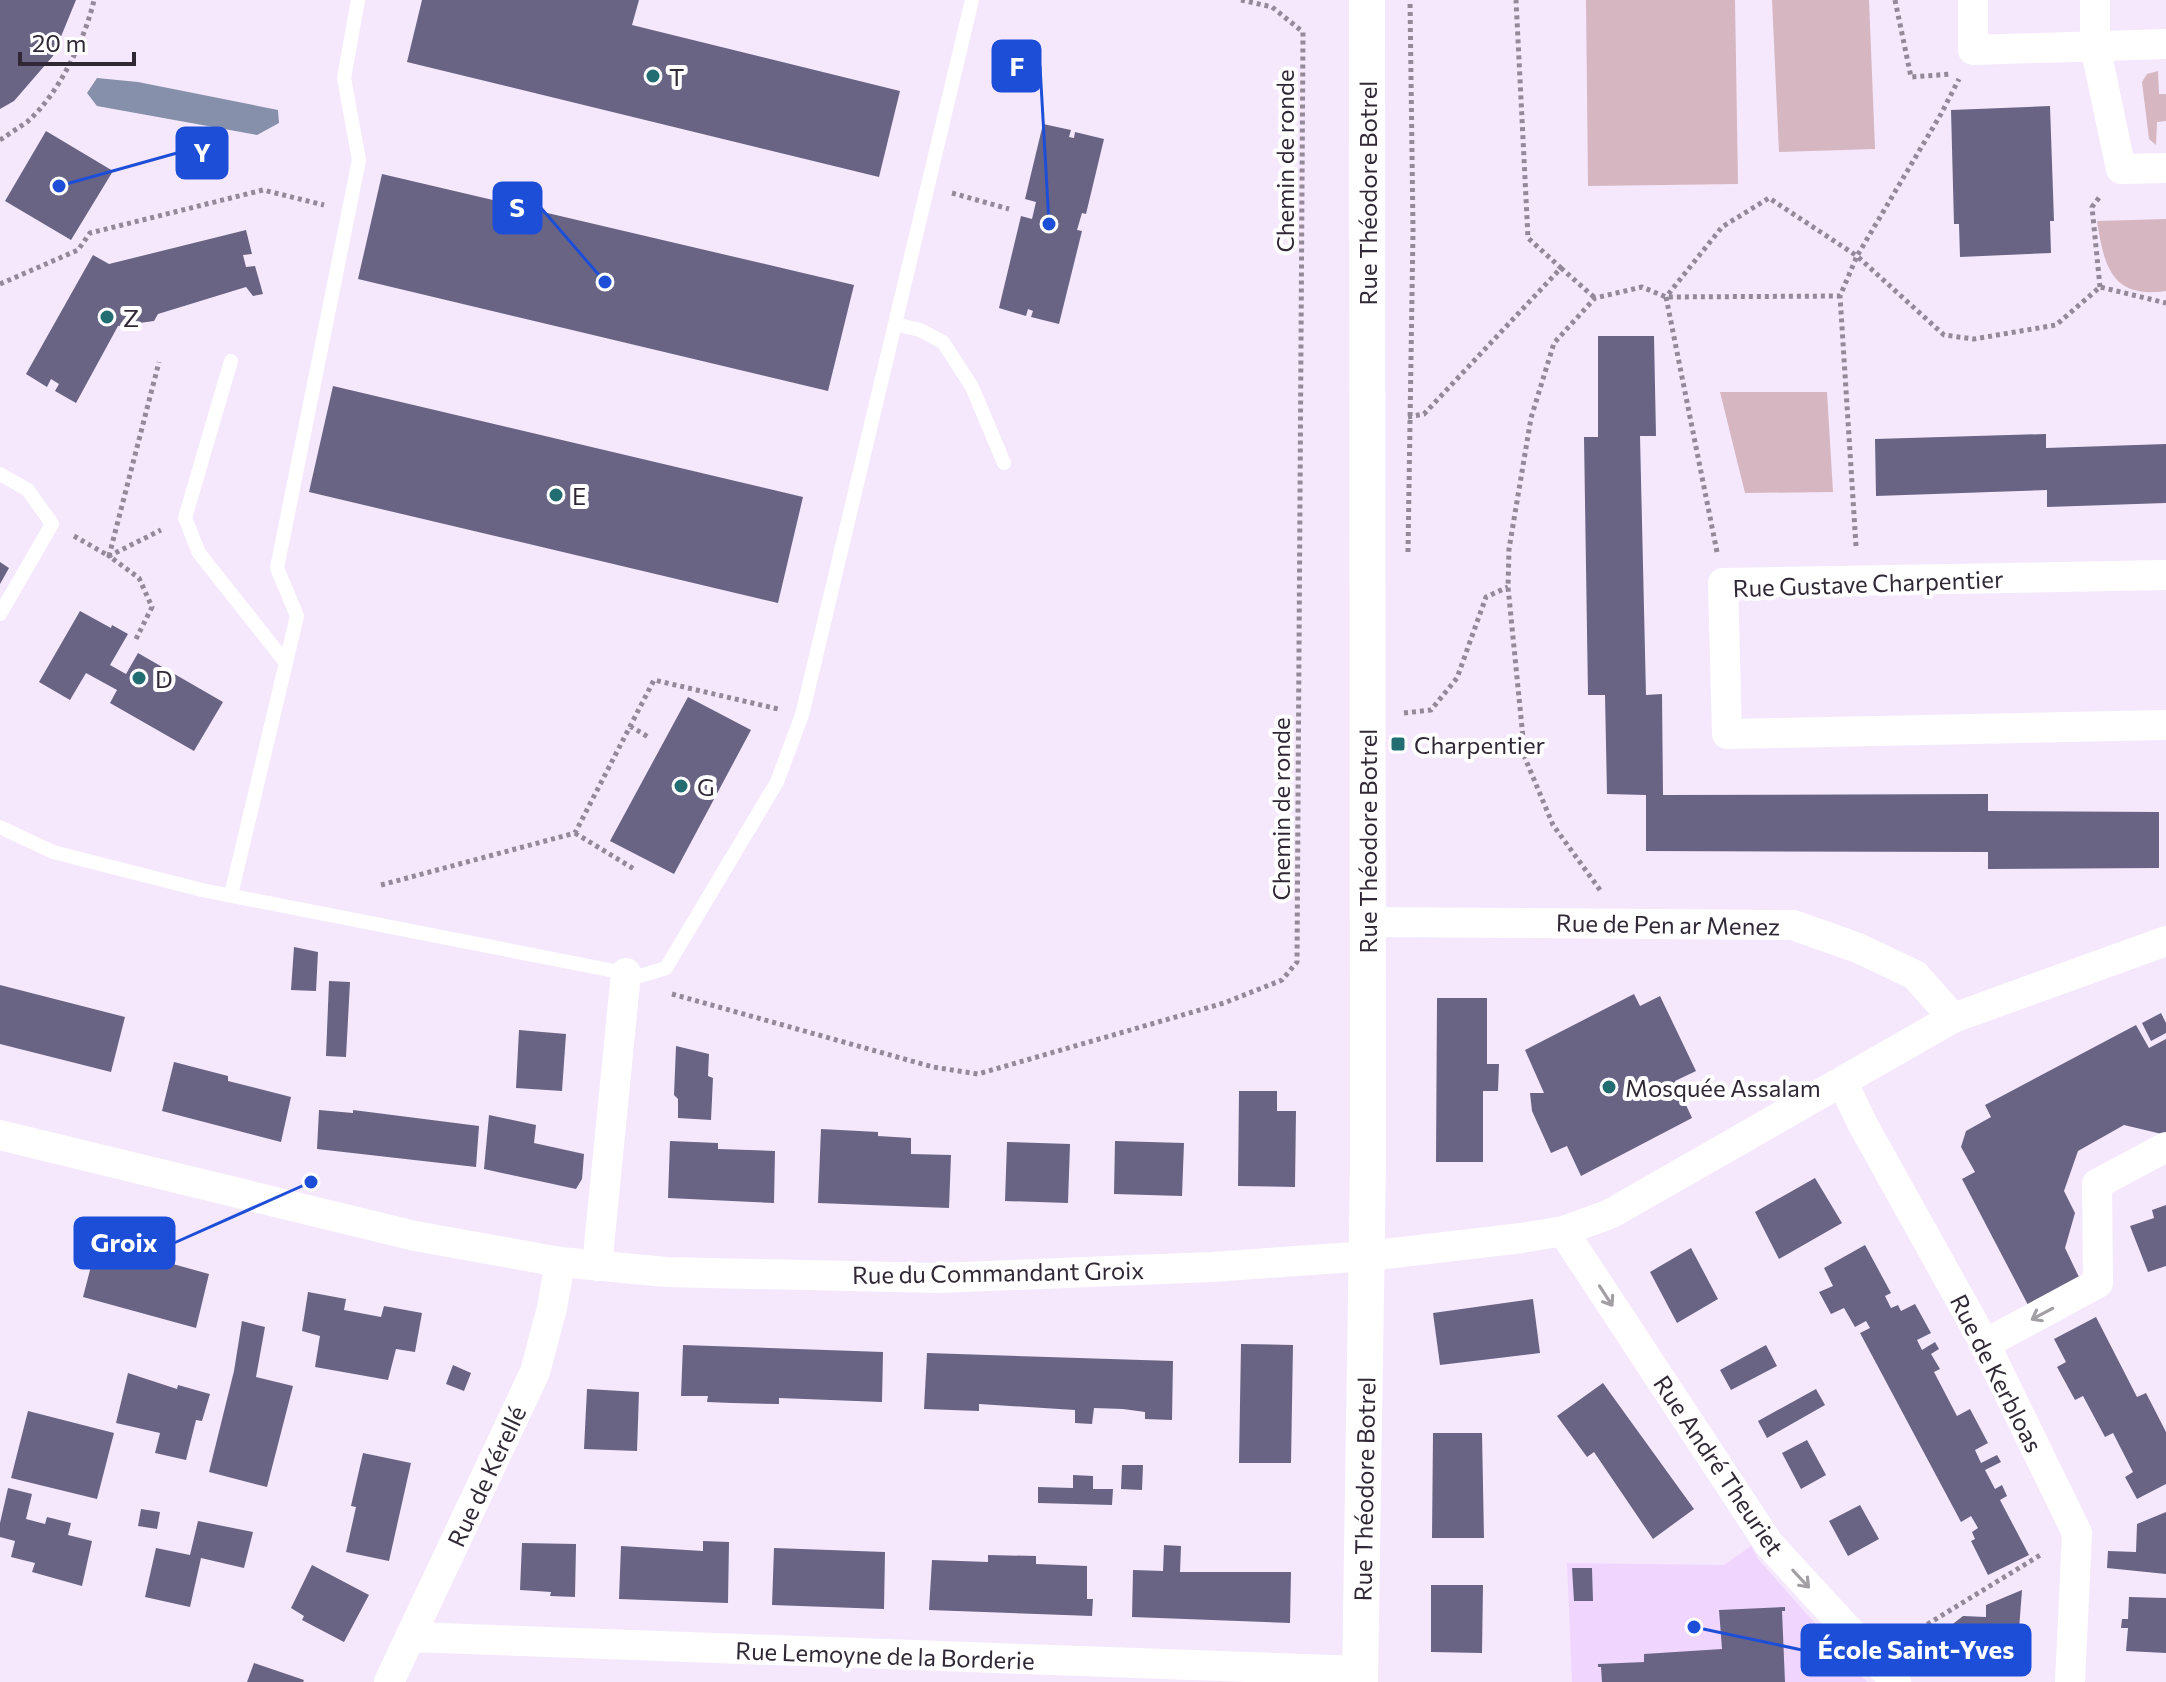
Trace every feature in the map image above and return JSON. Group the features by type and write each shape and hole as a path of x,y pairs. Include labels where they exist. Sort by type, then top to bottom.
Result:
{"street":[{"name":"Rue Théodore Botrel","path":"1360,1677 1368,1256 1367,0"},
{"path":"1973,0 1973,50 2166,44"},
{"path":"2095,0 2095,46 2121,169 2166,168"},
{"name":"Rue Gustave Charpentier","path":"2166,575 1723,583 1727,734 2166,725"},
{"name":"Rue de Pen ar Menez","path":"1367,922 1793,925 1858,948 1915,975 1953,1018"},
{"path":"1953,1018 2166,941"},
{"path":"597,1266 633,974"},
{"name":"Rue du Commandant Groix","path":"0,1135 415,1236 560,1262 666,1272 938,1278 1197,1267 1368,1256 1563,1231 1610,1214 1953,1018"},
{"name":"Rue de Kerbloas","path":"1843,1083 1862,1123 1985,1344 2077,1533 2070,1682"},
{"path":"1985,1344 2098,1283 2097,1184 2166,1147"},
{"name":"Rue André Theuriet","path":"1563,1231 1769,1544 1896,1682"},
{"name":"Rue de Kérellé","path":"389,1682 535,1372 560,1262"},
{"name":"Rue Lemoyne de la Borderie","path":"410,1637 1092,1672 1360,1677"}],"lane":[{"path":"231,895 297,616 277,568 359,160 344,78 358,0"},
{"path":"0,827 53,852 231,895 633,974 666,968 777,782 802,715 972,0"},
{"path":"895,324 920,330 943,342 972,387 1004,463"},
{"path":"231,361 185,518 199,553 286,663"},
{"path":"0,474 28,490 52,524 0,614"}],"path":[{"path":"0,140 27,121 55,91 88,23 94,0"},
{"name":"Chemin de ronde","path":"633,974 661,991 933,1067 978,1074 1224,1003 1282,980 1297,962 1303,32 1272,7 1241,0"},
{"path":"1408,561 1413,230 1410,0"},
{"path":"1516,0 1528,238 1595,298"},
{"path":"1858,581 1840,296 1857,256 1962,74 1911,77 1895,0"},
{"path":"928,186 1009,209"},
{"path":"0,284 78,250 90,233 263,190 349,211"},
{"path":"1723,583 1666,297 1722,227 1769,198 1857,256 1944,335 1974,339 2056,325 2100,287"},
{"path":"2092,207 2100,287"},
{"path":"1366,424 1424,414 1561,268"},
{"path":"1599,923 1600,890 1553,825 1525,758 1508,587 1509,549 1531,418 1554,343 1595,298 1642,287 1666,297 1840,296"},
{"path":"2100,287 2166,303"},
{"path":"109,556 159,362"},
{"path":"109,556 185,518"},
{"path":"52,524 109,556 139,578 152,607 136,639"},
{"path":"1368,716 1431,710 1457,678 1486,597 1508,587"},
{"path":"575,833 654,680 802,715"},
{"path":"1404,698 1404,713"},
{"path":"630,726 650,738"},
{"path":"381,885 575,833 634,869"},
{"path":"1873,1658 2077,1533"}],"shaded area":[{"path":"1586,0 1735,0 1738,184 1588,186"},
{"path":"1772,0 1869,0 1875,149 1779,152"},
{"path":"2158,71 2159,94 2166,94 2166,121 2157,122 2156,145 2149,139 2142,82 2147,74"},
{"path":"2166,219 2166,291 2133,290 2122,284 2107,265 2097,221"},
{"path":"1720,392 1827,392 1833,492 1745,493"},
{"path":"1751,1546 1758,1559 1867,1682 1572,1682 1567,1563 1724,1565"}],"water":[{"path":"97,78 138,82 278,110 279,123 257,135 97,106 87,93"}],"building":[{"path":"0,0 76,0 53,56 14,101 0,109"},
{"name":"T","path":"422,0 639,0 632,25 900,91 879,177 407,62"},
{"path":"2050,106 2054,221 2050,221 2051,253 1960,257 1959,224 1954,224 1951,110"},
{"path":"1043,124 1071,130 1069,137 1074,138 1075,132 1104,139 1086,214 1082,213 1077,230 1082,231 1059,324 1031,317 1033,311 1028,309 1026,316 999,308 1021,216 1032,219 1036,202 1025,199"},
{"path":"46,131 113,171 71,240 5,201"},
{"path":"382,174 854,285 828,391 358,279"},
{"name":"Z","path":"246,230 252,254 243,255 246,267 255,266 263,294 253,296 246,287 158,314 154,321 118,326 76,403 55,391 59,384 51,379 47,387 26,374 93,255 109,264"},
{"path":"1598,336 1654,336 1656,436 1640,436 1646,695 1662,694 1663,795 1988,794 1988,811 2159,812 2159,868 1988,869 1988,852 1646,851 1646,795 1607,794 1605,695 1588,695 1584,437 1598,437"},
{"name":"E","path":"333,386 803,497 778,603 309,492"},
{"path":"2046,434 2046,448 2166,444 2166,503 2047,507 2047,490 1876,496 1875,439"},
{"path":"0,562 9,568 0,584"},
{"name":"D","path":"80,611 128,634 110,665 126,674 138,653 223,702 194,751 110,703 117,690 86,673 70,700 39,682"},
{"name":"G","path":"688,697 751,730 674,874 610,841"},
{"path":"294,947 318,952 316,991 291,990"},
{"path":"329,981 350,982 346,1057 326,1056"},
{"path":"0,985 125,1017 111,1072 0,1044"},
{"name":"Mosquée Assalam","path":"1634,994 1640,1006 1660,996 1696,1071 1675,1081 1692,1118 1581,1176 1567,1146 1551,1153 1532,1111 1530,1093 1544,1093 1525,1050"},
{"path":"1437,998 1487,998 1487,1064 1499,1064 1498,1091 1483,1091 1483,1162 1436,1162"},
{"path":"2161,1013 2166,1023 2166,1033 2151,1041 2142,1023"},
{"path":"2136,1025 2149,1048 2166,1039 2166,1135 2124,1125 2078,1151 2064,1191 2075,1213 2065,1248 2079,1277 2028,1305 1962,1179 1975,1172 1961,1147 1966,1131 1991,1117 1985,1105"},
{"path":"519,1030 566,1034 562,1091 516,1088"},
{"path":"676,1046 709,1054 708,1076 713,1078 711,1120 678,1118 678,1099 674,1095"},
{"path":"174,1062 228,1076 228,1081 291,1097 281,1142 162,1111"},
{"path":"1239,1091 1277,1091 1277,1111 1296,1111 1295,1187 1238,1186"},
{"path":"319,1110 353,1113 353,1110 479,1126 476,1167 317,1149"},
{"path":"489,1115 536,1125 534,1143 584,1154 582,1179 576,1189 484,1169"},
{"path":"821,1129 878,1132 878,1136 911,1138 911,1154 951,1155 949,1208 818,1203"},
{"path":"670,1141 718,1143 718,1149 775,1151 774,1203 668,1198"},
{"path":"1115,1141 1184,1143 1182,1196 1114,1194"},
{"path":"1007,1142 1070,1144 1068,1203 1005,1201"},
{"path":"1815,1178 1842,1223 1779,1259 1755,1212"},
{"path":"2166,1205 2166,1266 2148,1272 2130,1226 2154,1218 2152,1210"},
{"path":"97,1243 209,1274 196,1328 83,1297"},
{"path":"1865,1245 1891,1293 1885,1296 1891,1308 1898,1305 1901,1311 1915,1304 1931,1333 1917,1340 1922,1350 1935,1342 1939,1349 1931,1354 1940,1369 1934,1372 1957,1416 1970,1409 1988,1443 1975,1450 1981,1463 1997,1455 2001,1462 1985,1470 1995,1489 2002,1485 2007,1496 2000,1500 2029,1555 1988,1575 1971,1541 1975,1539 1972,1532 1978,1528 1971,1516 1961,1522 1860,1333 1870,1328 1866,1321 1855,1327 1844,1308 1831,1314 1819,1292 1833,1286 1824,1268"},
{"path":"1691,1248 1718,1299 1677,1323 1650,1272"},
{"path":"308,1292 346,1299 344,1310 381,1317 384,1306 422,1313 415,1352 396,1349 388,1380 315,1367 320,1336 302,1331"},
{"path":"1533,1299 1540,1353 1440,1365 1433,1313"},
{"path":"2096,1317 2137,1397 2146,1393 2166,1432 2166,1484 2137,1499 2125,1477 2133,1472 2113,1433 2105,1437 2083,1396 2075,1400 2057,1367 2066,1362 2054,1339"},
{"path":"242,1321 265,1327 256,1377 293,1386 267,1487 209,1472 234,1371"},
{"path":"1241,1344 1293,1345 1291,1463 1239,1463"},
{"path":"683,1345 883,1352 882,1402 779,1398 779,1404 732,1403 707,1402 708,1396 681,1396"},
{"path":"1766,1345 1777,1366 1731,1390 1720,1370"},
{"path":"927,1353 1173,1361 1172,1420 1145,1419 1145,1412 1123,1409 1094,1408 1092,1424 1075,1423 1075,1410 979,1404 979,1411 924,1409"},
{"path":"453,1365 471,1373 464,1391 446,1384"},
{"path":"128,1373 177,1389 178,1385 210,1394 202,1421 196,1420 186,1460 155,1453 160,1433 116,1423"},
{"path":"1603,1383 1694,1509 1653,1539 1594,1452 1587,1457 1557,1416"},
{"path":"587,1389 639,1392 637,1451 584,1449"},
{"path":"1816,1389 1825,1405 1767,1438 1758,1421"},
{"path":"28,1411 114,1433 97,1499 11,1478"},
{"path":"1433,1433 1482,1433 1484,1538 1432,1538"},
{"path":"1807,1440 1826,1475 1801,1489 1782,1453"},
{"path":"363,1453 411,1463 389,1561 346,1552 356,1507 351,1506"},
{"path":"1122,1465 1143,1465 1142,1490 1121,1489"},
{"path":"1073,1475 1093,1476 1093,1489 1113,1489 1112,1505 1038,1503 1038,1487 1073,1488"},
{"path":"8,1488 32,1494 26,1519 45,1524 47,1517 71,1523 68,1535 92,1541 82,1586 32,1572 35,1563 11,1557 15,1541 0,1537"},
{"path":"1860,1505 1879,1539 1848,1556 1829,1521"},
{"path":"141,1509 160,1512 157,1529 138,1526"},
{"path":"2166,1512 2166,1574 2107,1568 2108,1551 2136,1552 2137,1524"},
{"path":"198,1521 253,1532 244,1568 201,1558 190,1607 145,1597 156,1548 190,1555"},
{"path":"703,1541 729,1542 728,1603 619,1599 621,1546 703,1551"},
{"path":"522,1543 576,1544 575,1597 520,1590"},
{"path":"1164,1545 1181,1546 1180,1572 1291,1572 1290,1623 1132,1617 1133,1570 1163,1571"},
{"path":"774,1548 885,1552 884,1609 772,1605"},
{"path":"988,1555 1036,1556 1036,1564 1087,1566 1087,1599 1093,1599 1092,1616 929,1610 932,1560 988,1562"},
{"path":"312,1565 369,1595 344,1642 302,1620 304,1616 291,1608"},
{"path":"1572,1568 1592,1568 1593,1601 1574,1601"},
{"path":"1431,1585 1483,1585 1482,1653 1431,1652"},
{"path":"2022,1590 2016,1670 1947,1665 1949,1627 1963,1616 1986,1617 1986,1605"},
{"path":"2129,1597 2166,1598 2166,1653 2126,1651 2128,1628 2121,1628 2122,1619 2128,1619"},
{"path":"1785,1607 1782,1611 1785,1682 1602,1682 1598,1664 1644,1662 1644,1654 1722,1649 1719,1610"},
{"path":"254,1663 304,1680 247,1682"}],"place":[{"name":"T","path":"653,76"},
{"name":"Y","path":"59,186"},
{"name":"F","path":"1049,224"},
{"name":"S","path":"605,282"},
{"name":"Z","path":"107,317"},
{"name":"E","path":"556,495"},
{"name":"D","path":"139,678"},
{"name":"Charpentier","path":"1398,744"},
{"name":"G","path":"681,786"},
{"name":"Mosquée Assalam","path":"1609,1087"},
{"name":"Groix","path":"311,1182"},
{"name":"École Saint-Yves","path":"1694,1627"}]}
